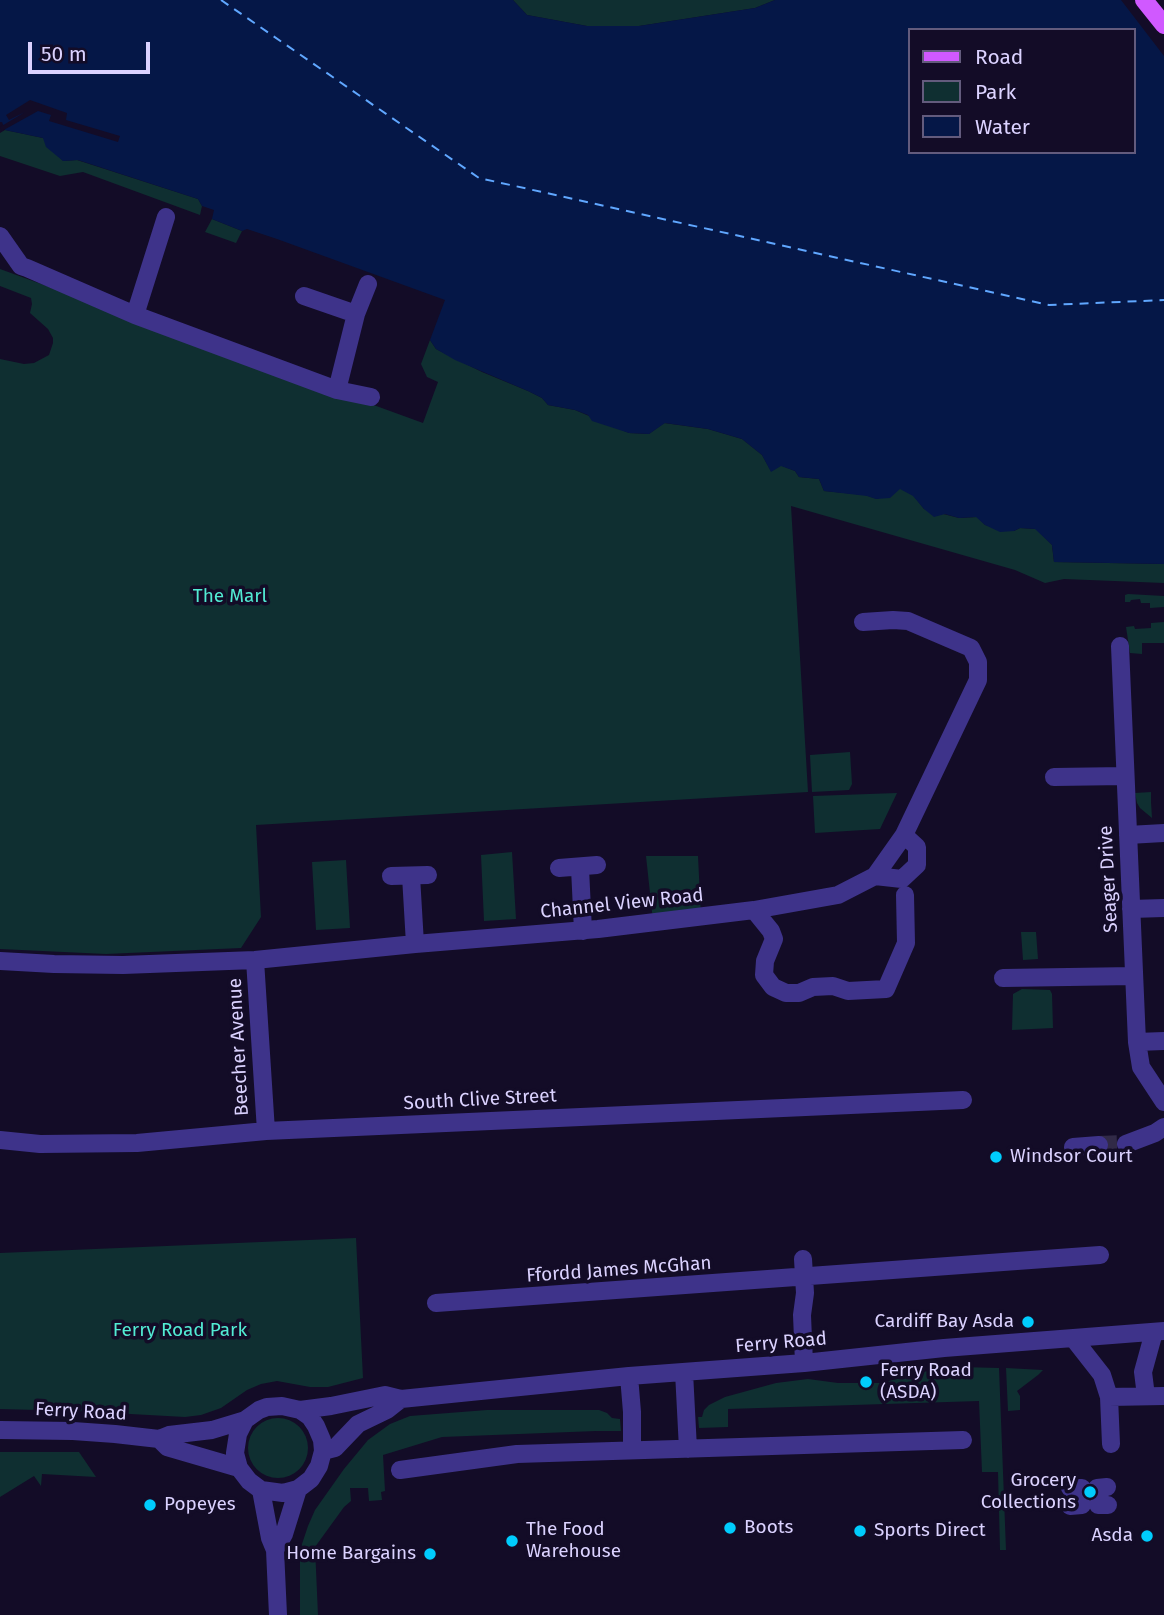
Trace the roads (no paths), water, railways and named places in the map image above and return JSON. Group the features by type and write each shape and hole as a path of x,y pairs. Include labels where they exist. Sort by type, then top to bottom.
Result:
{"main road":[{"path":"1144,0 1164,25"}],"street":[{"path":"135,315 166,216"},
{"path":"0,236 21,266 135,315 337,390 371,397"},
{"path":"337,390 356,314 368,284"},
{"path":"304,296 356,314"},
{"name":"Channel View Road","path":"0,961 123,965 255,960 583,931 754,910 838,895 875,876 904,835 978,680 978,662 971,648 908,621 863,622"},
{"name":"Seager Drive","path":"1119,646 1137,1042 1141,1067 1164,1102"},
{"path":"1054,777 1125,776"},
{"path":"1128,835 1164,833"},
{"path":"875,876 902,879 917,865 917,846 904,835"},
{"path":"559,868 589,866 583,931"},
{"path":"391,876 419,876 415,944"},
{"path":"754,910 774,939 765,961 764,975 773,987 786,993 833,986 848,991 886,989 906,943 905,895"},
{"path":"1131,909 1164,908"},
{"name":"Beecher Avenue","path":"255,960 265,1131"},
{"path":"1003,978 1134,976"},
{"path":"1137,1042 1164,1041"},
{"name":"South Clive Street","path":"0,1140 40,1144 137,1143 265,1131 963,1100"},
{"path":"1126,1144 1164,1127"},
{"path":"1073,1147 1099,1145"},
{"name":"Ffordd James McGhan","path":"436,1303 1100,1255"},
{"path":"803,1259 804,1363"},
{"path":"1109,1397 1155,1396 1143,1372 1159,1331"},
{"name":"Ferry Road","path":"0,1430 73,1431 159,1439 169,1435 205,1432 246,1420 267,1407 282,1406 300,1410 385,1395 401,1399 629,1376 1159,1331"},
{"path":"1073,1338 1102,1375 1109,1397 1111,1444"},
{"path":"684,1372 688,1449"},
{"path":"629,1376 632,1451"},
{"name":"Ferry Road","path":"298,1489 311,1479 319,1466 323,1451 335,1448 358,1424 387,1410 401,1399"},
{"path":"300,1410 310,1417 316,1426 323,1451"},
{"path":"239,1468 235,1453 238,1434 246,1420"},
{"name":"Ferry Road","path":"159,1439 167,1447 239,1468 248,1481 261,1490"},
{"path":"400,1470 517,1454 963,1440"},
{"path":"278,1615 275,1550 270,1538 261,1490 283,1493 298,1489"},
{"path":"275,1550 284,1534 298,1489"}],"water":[{"path":"0,0 513,0 527,15 587,26 639,26 755,8 775,0 1164,0 1164,564 1054,562 1052,545 1035,529 1020,528 1000,532 976,517 959,518 945,514 934,517 913,496 900,489 890,498 876,499 824,491 819,479 799,477 795,471 781,466 771,472 762,455 742,439 708,429 665,423 649,434 629,433 592,421 588,415 575,410 548,405 542,398 528,391 455,360 436,349 430,340 445,300 277,239 247,229 242,231 212,219 214,210 202,206 198,199 78,160 63,161 46,147 43,138 5,130 2,122"}],"tunnel":[{"path":"1099,1145 1126,1144"},
{"path":"1082,1497 1098,1496"}],"place":[{"name":"Windsor Court","path":"996,1157"},
{"name":"Cardiff Bay Asda","path":"1028,1322"},
{"name":"Ferry Road (ASDA)","path":"866,1382"},
{"name":"Grocery Collections","path":"1090,1492"},
{"name":"Popeyes","path":"150,1505"},
{"name":"Boots","path":"730,1528"},
{"name":"Sports Direct","path":"860,1531"},
{"name":"Asda","path":"1147,1536"},
{"name":"The Food Warehouse","path":"512,1541"},
{"name":"Home Bargains","path":"430,1554"}],"park label":[{"name":"The Marl","path":"230,597"},
{"name":"Ferry Road Park","path":"180,1331"}]}
